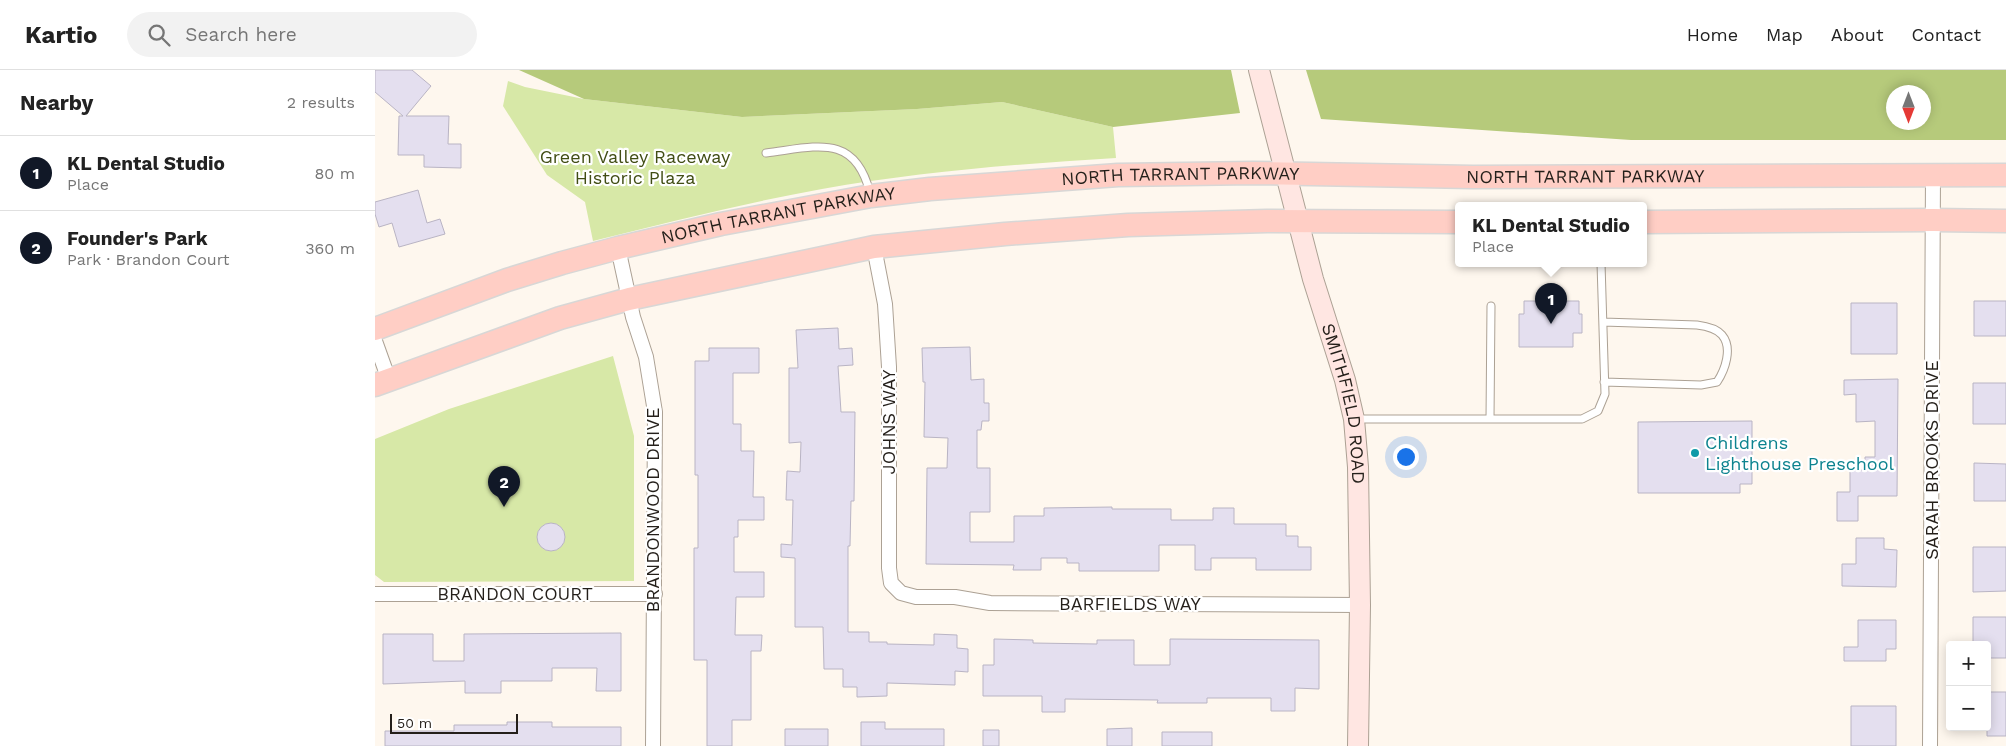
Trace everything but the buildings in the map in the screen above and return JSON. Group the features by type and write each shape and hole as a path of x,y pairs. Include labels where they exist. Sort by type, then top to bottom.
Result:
{"main road":[{"name":"SMITHFIELD ROAD","path":"1259,70 1313,280 1345,380 1354,419 1358,467 1360,605 1358,746"},
{"name":"NORTH TARRANT PARKWAY","path":"375,329 507,280 562,262 618,248 721,224 871,196 967,186 1118,175 1286,173 1473,177 2006,175"},
{"path":"382,383 560,318 629,299 874,247 1005,234 1127,225 1297,221 1455,222"},
{"path":"1647,222 2006,221"}],"street":[{"name":"SARAH BROOKS DRIVE","path":"1930,746 1933,175"},
{"name":"JOHNS WAY","path":"874,247 885,304 889,367 889,568 891,584 901,593"},
{"name":"BRANDONWOOD DRIVE","path":"618,248 629,299 646,357 655,412 653,746"},
{"path":"375,341 382,383"},
{"name":"BARFIELDS WAY","path":"901,593 915,597 955,597 990,603 1360,605"},
{"name":"BRANDON COURT","path":"375,594 655,594"}],"lane":[{"path":"766,153 827,146 843,150 858,164 866,177 871,196"},
{"path":"1354,419 1582,420 1598,411 1605,394 1601,267"},
{"path":"1490,419 1491,306"},
{"path":"1603,322 1697,324 1709,327 1721,334 1727,343 1724,372 1717,382 1701,384 1604,382"}],"green space":[{"path":"519,70 1231,70 1240,113 1113,127 1002,102 917,109 742,117 584,99"},
{"path":"1306,70 2006,70 2006,140 1631,140 1321,119"},
{"name":"Green Valley Raceway Historic Plaza","path":"508,81 525,87 584,99 742,117 917,109 1002,102 1113,127 1116,158 968,169 858,183 793,194 593,241 585,202 547,175 503,106"},
{"path":"613,356 634,436 634,581 384,582 375,575 375,439 449,409"}],"place":[{"name":"KL Dental Studio","path":"1551,324"},
{"name":"Childrens Lighthouse Preschool","path":"1695,453"},
{"name":"Founder's Park","path":"504,507"}]}
